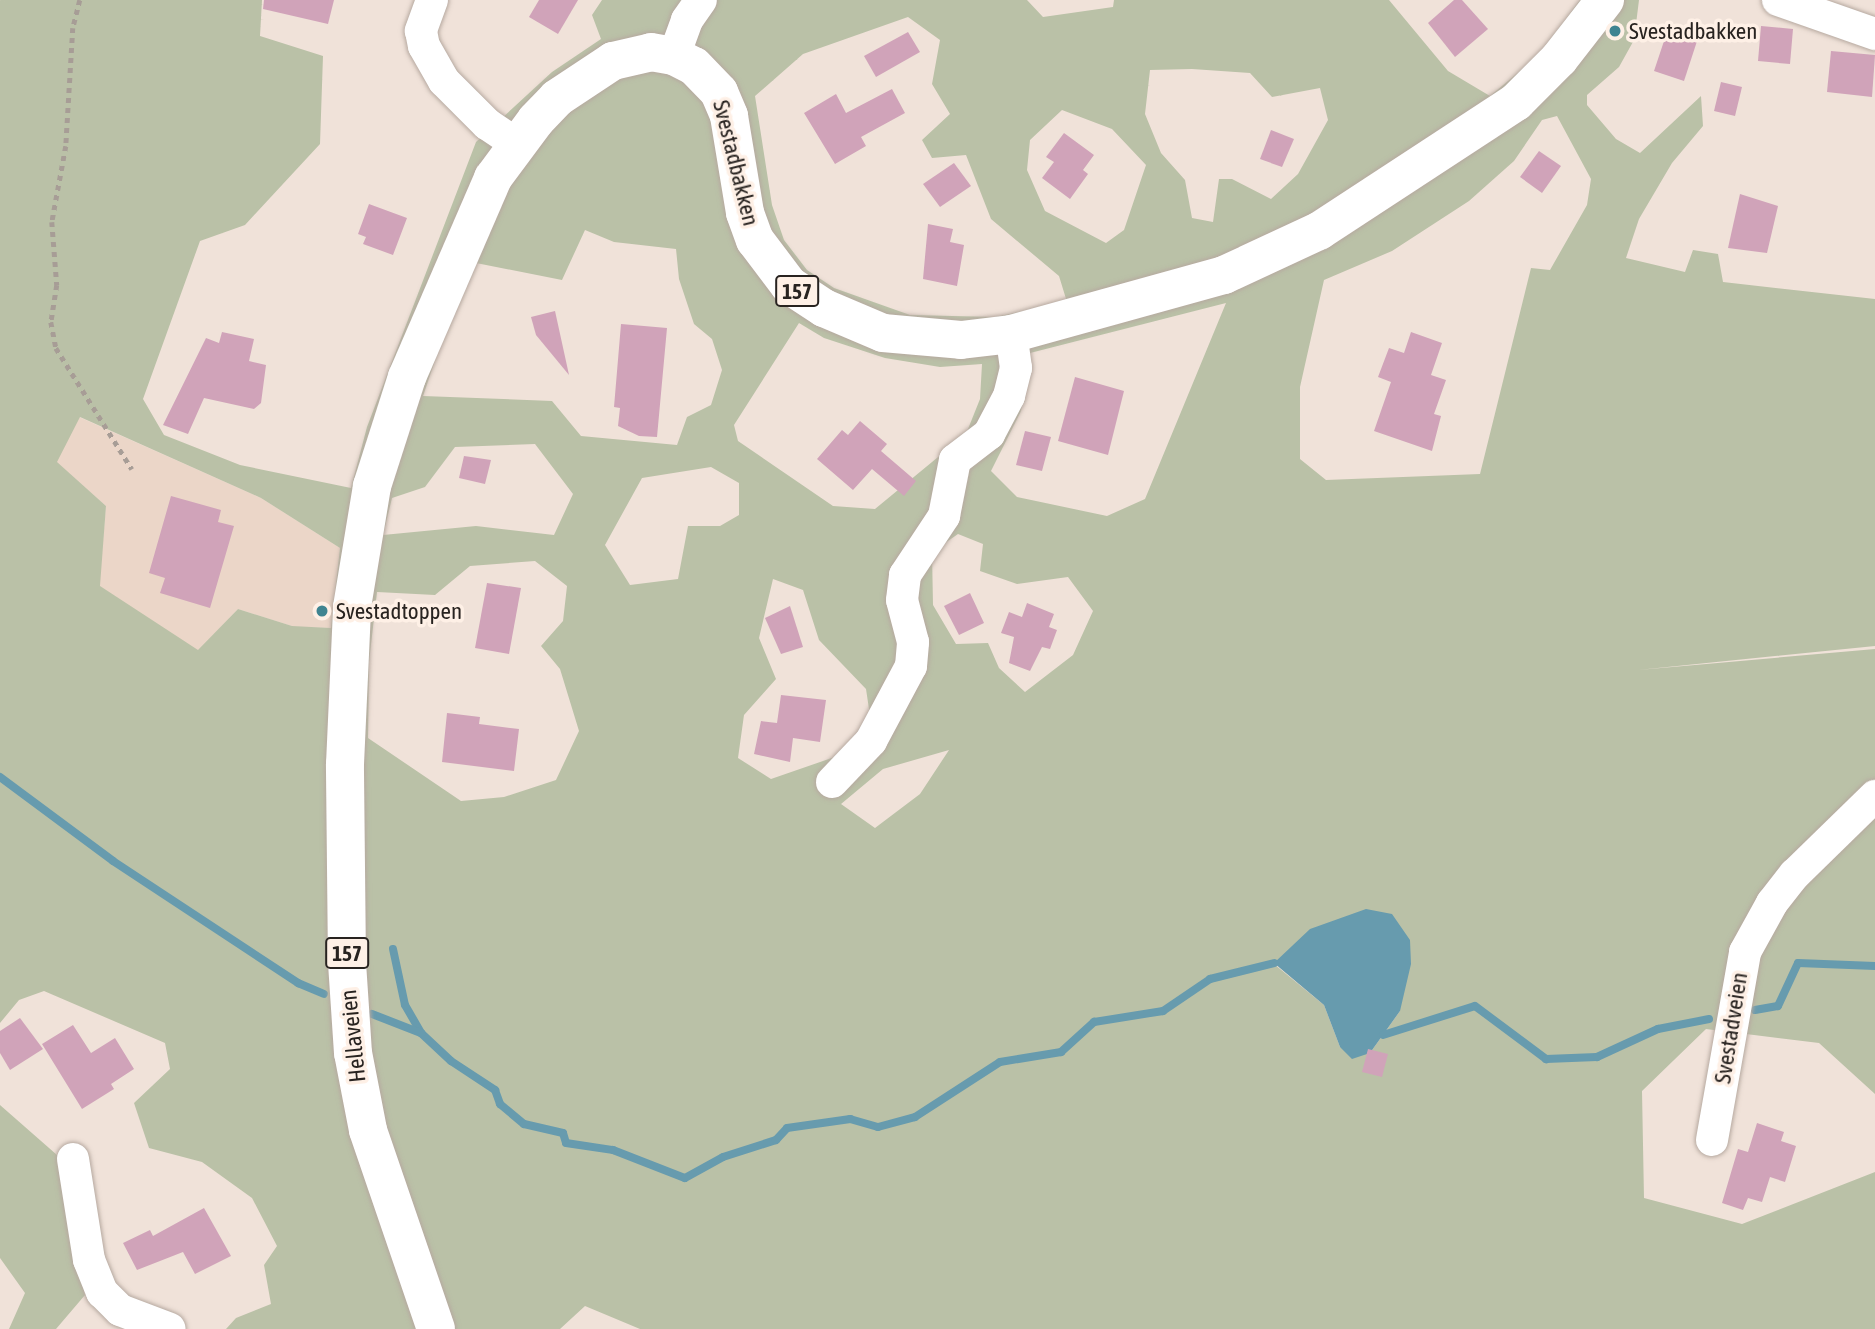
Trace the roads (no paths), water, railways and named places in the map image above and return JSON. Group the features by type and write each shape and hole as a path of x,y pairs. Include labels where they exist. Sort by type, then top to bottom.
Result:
{"main road":[{"name":"Svestadbakken","path":"674,55 694,66 719,92 729,116 752,231 773,268 789,285 824,308 883,332 961,340 1011,334 1224,275 1319,231 1516,102 1559,58 1605,0"},
{"name":"157","path":"515,143 557,98 613,61 651,52 674,55"},
{"name":"Hellaveien","path":"436,1329 368,1130 350,1026 345,764 358,563 372,486 407,377 471,223 515,143"}],"street":[{"path":"432,0 421,31 424,46 443,81 487,124 515,143"},
{"path":"674,55 687,20 701,0"},
{"path":"1778,0 1875,34"},
{"path":"832,782 871,741 911,666 912,642 902,600 905,575 944,516 955,460 989,434 1009,396 1016,368 1011,334"},
{"name":"Svestadveien","path":"1713,1140 1745,952 1796,874 1875,796"},
{"path":"73,1159 89,1260 102,1292 120,1310 170,1329"}],"water":[{"path":"1366,909 1392,914 1410,940 1411,964 1400,1011 1370,1053 1352,1059 1340,1047 1324,1005 1274,963 1310,929"}],"waterway":[{"path":"0,777 113,861 298,983 324,994"},
{"path":"393,949 405,1005 421,1033 451,1061 495,1090 500,1104 524,1124 563,1133 566,1143 613,1150 685,1178 723,1157 776,1140 787,1128 850,1119 878,1127 915,1117 1000,1062 1061,1052 1094,1022 1163,1011 1210,979 1274,963"},
{"path":"1755,1010 1778,1006 1798,963 1875,966"},
{"path":"1383,1035 1475,1006 1546,1059 1597,1057 1658,1029 1709,1019"},
{"path":"372,1014 421,1033"}],"place":[{"name":"Svestadbakken","path":"1615,31"},
{"name":"Svestadtoppen","path":"322,611"}]}
